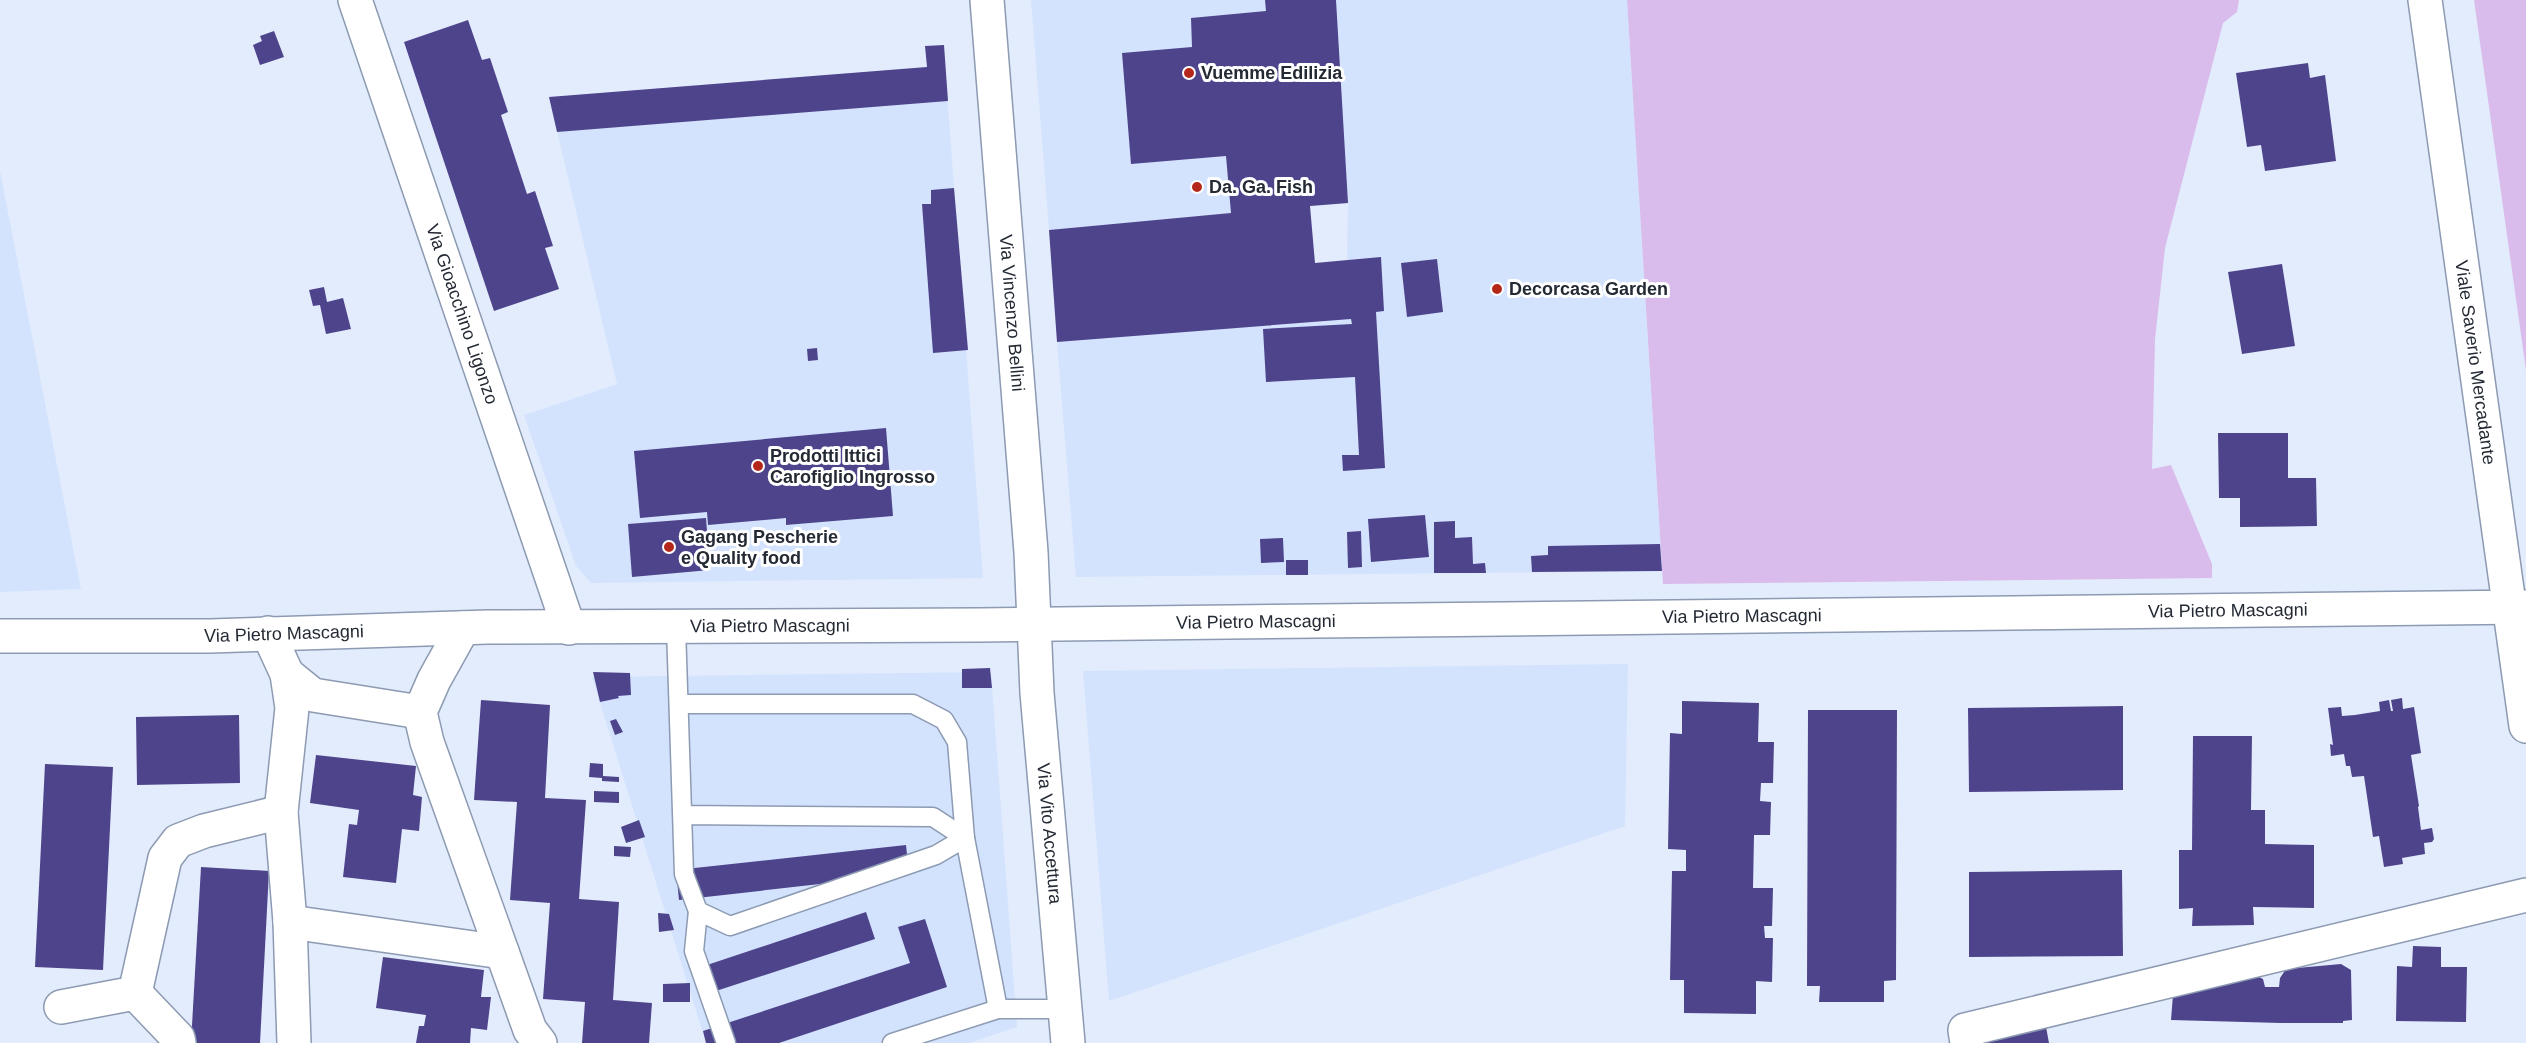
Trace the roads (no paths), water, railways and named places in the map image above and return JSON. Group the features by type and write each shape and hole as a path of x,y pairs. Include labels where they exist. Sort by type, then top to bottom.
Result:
{"street":[{"name":"Via Gioacchino Ligonzo","path":"355,0 569,628"},
{"name":"Via Vincenzo Bellini","path":"987,0 1035,624"},
{"name":"Viale Saverio Mercadante","path":"2425,0 2518,607 2526,726"},
{"name":"Via Pietro Mascagni","path":"0,636 210,636 463,628 1035,624 2518,607"},
{"name":"Via Vito Accettura","path":"1035,624 1037,693 1068,1043"},
{"path":"463,628 434,680 420,712 428,742 530,1030 540,1043"},
{"path":"268,633 287,674 292,708 281,812 290,922 294,1043"},
{"path":"287,674 313,695 420,712"},
{"path":"135,993 165,858 178,841 204,831 281,812"},
{"path":"1967,1043 1965,1030 2526,895"},
{"path":"290,922 502,952"},
{"path":"60,1007 135,993"},
{"path":"135,993 178,1038 178,1043"}],"lane":[{"path":"676,627 684,874 698,911 694,951 726,1043"},
{"path":"679,704 913,704 944,720 957,742 966,838 999,1009"},
{"path":"683,815 933,817 966,838"},
{"path":"698,911 730,926 936,855 966,838"},
{"path":"892,1043 999,1009 1066,1009"}],"place":[{"name":"Vuemme Edilizia","path":"1189,73"},
{"name":"Da. Ga. Fish","path":"1197,187"},
{"name":"Decorcasa Garden","path":"1497,289"},
{"name":"Prodotti Ittici Carofiglio Ingrosso","path":"758,466"},
{"name":"Gagang Pescherie e Quality food","path":"669,547"}]}
